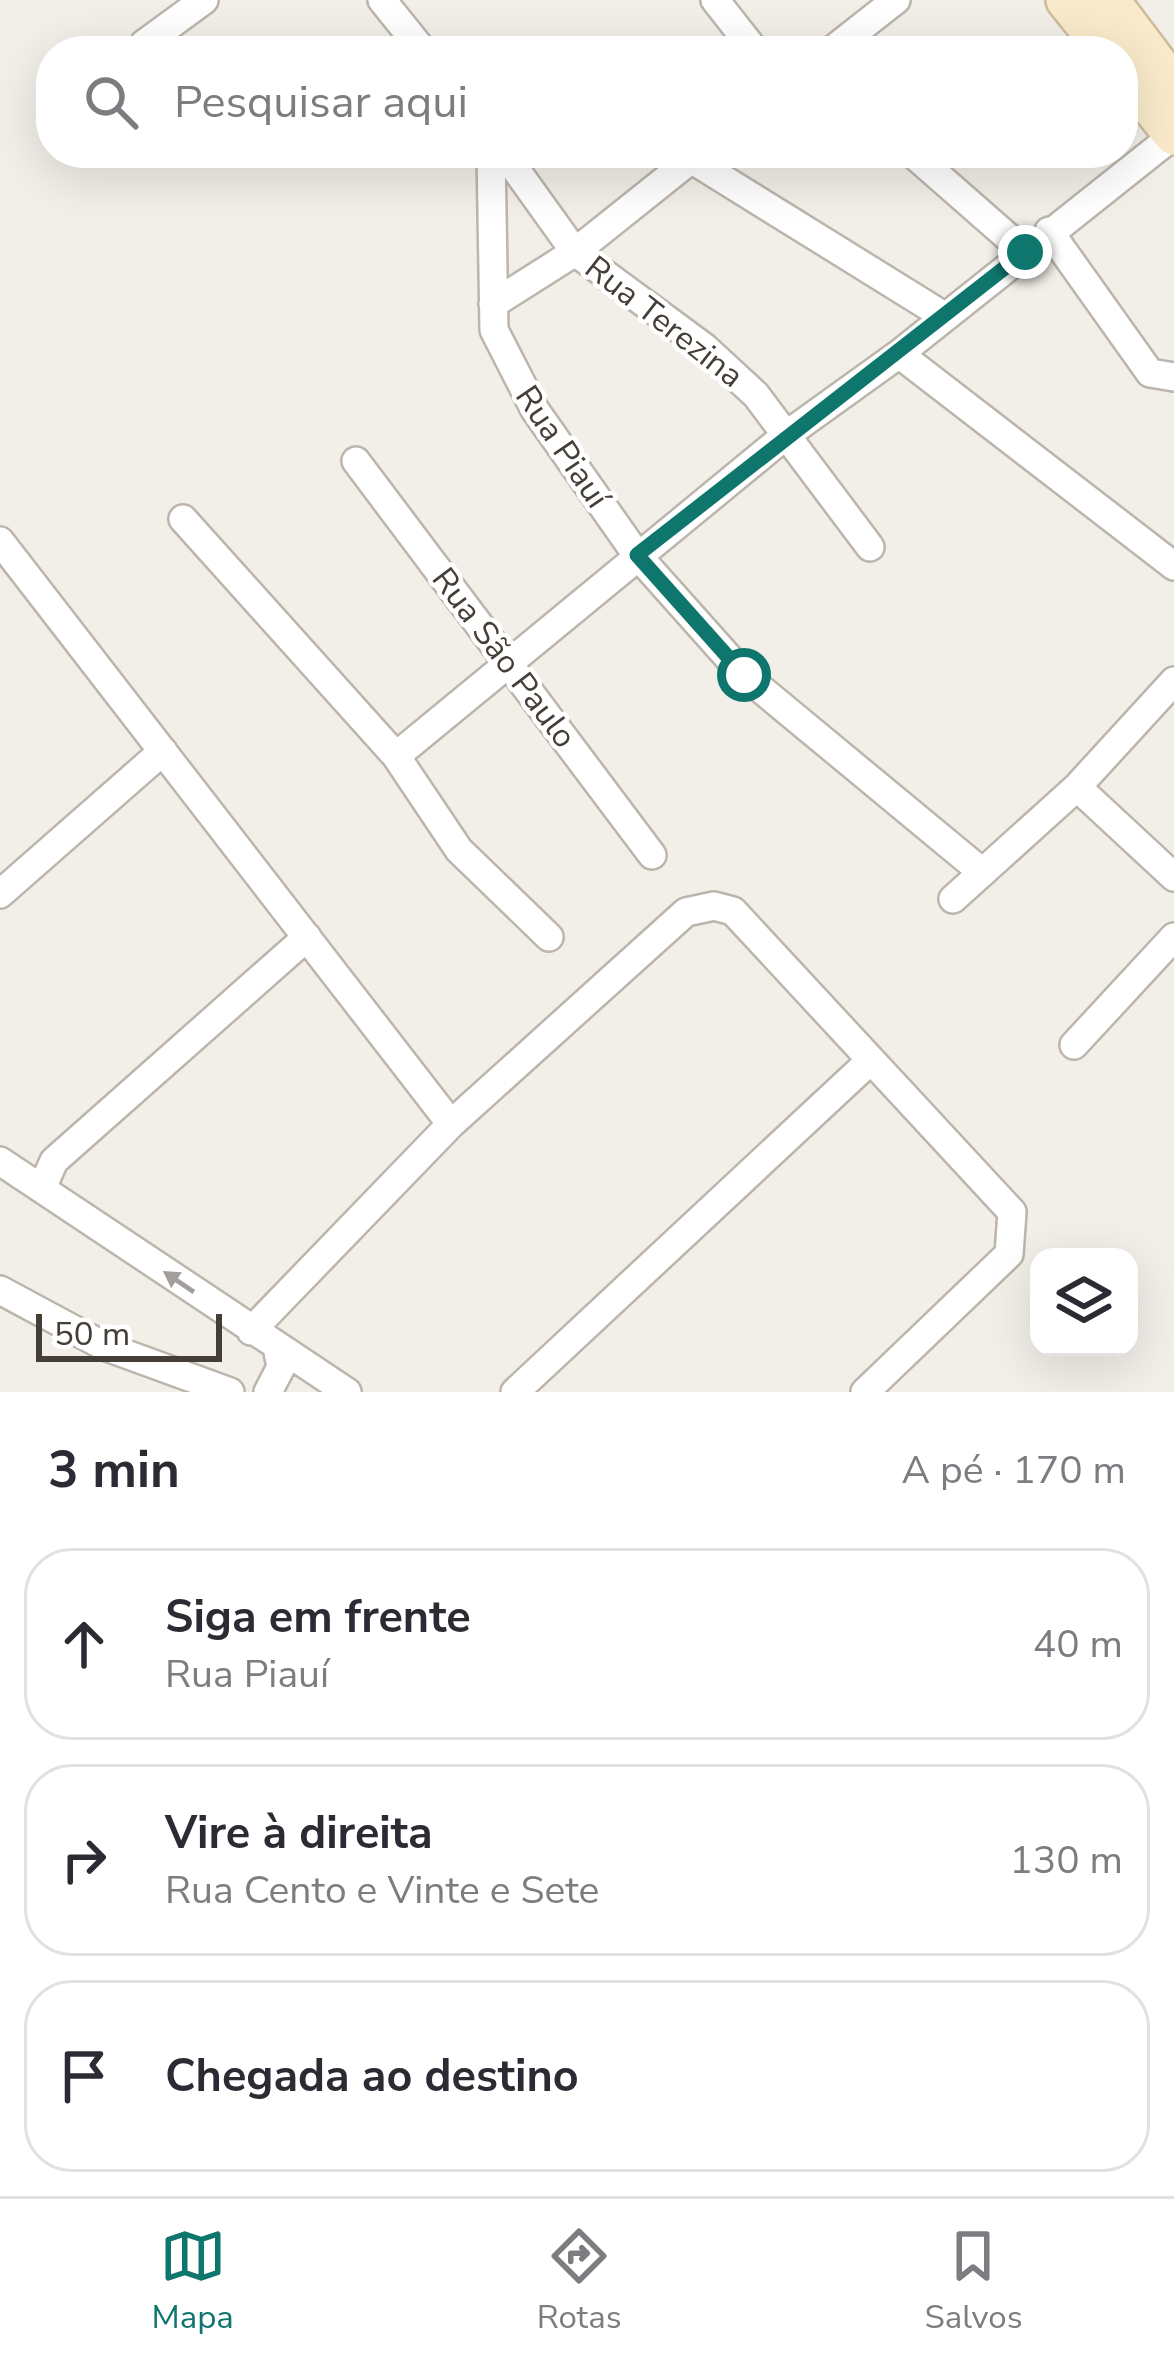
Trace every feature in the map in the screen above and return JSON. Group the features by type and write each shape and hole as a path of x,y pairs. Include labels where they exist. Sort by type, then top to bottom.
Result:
{"street":[{"path":"155,36 203,0"},
{"path":"382,0 411,36"},
{"path":"715,0 743,36"},
{"path":"850,36 896,0"},
{"path":"1066,0 1095,36"},
{"path":"1109,0 1136,36"},
{"path":"1138,38 1174,86"},
{"path":"1138,90 1174,135 1138,163"},
{"name":"Rua Piauí","path":"491,168 494,330 505,359 637,555 744,675 982,872"},
{"name":"Rua Terezina","path":"515,168 574,252 704,347 755,394 870,547"},
{"path":"493,304 574,252 680,168"},
{"path":"714,168 944,316"},
{"path":"929,168 1025,252"},
{"path":"396,756 785,436 899,354 1131,168"},
{"path":"1049,231 1162,375"},
{"path":"899,354 1174,566"},
{"name":"Rua São Paulo","path":"356,461 652,856"},
{"path":"183,518 396,756 459,850 548,937"},
{"path":"5,558 163,751 451,1124"},
{"path":"953,899 1077,787 1174,681"},
{"path":"0,894 163,751"},
{"path":"1077,787 1174,877"},
{"path":"251,1331 451,1124 686,912 714,906 733,911 1012,1212 1009,1254 865,1392"},
{"path":"42,1188 55,1161 307,938"},
{"path":"1074,1045 1174,938"},
{"path":"514,1392 871,1060"},
{"path":"0,1161 347,1392"},
{"path":"0,1290 104,1346 230,1392"},
{"path":"268,1392 281,1367 277,1347"}],"route":[{"path":"744,675 637,555 1025,252"}]}
